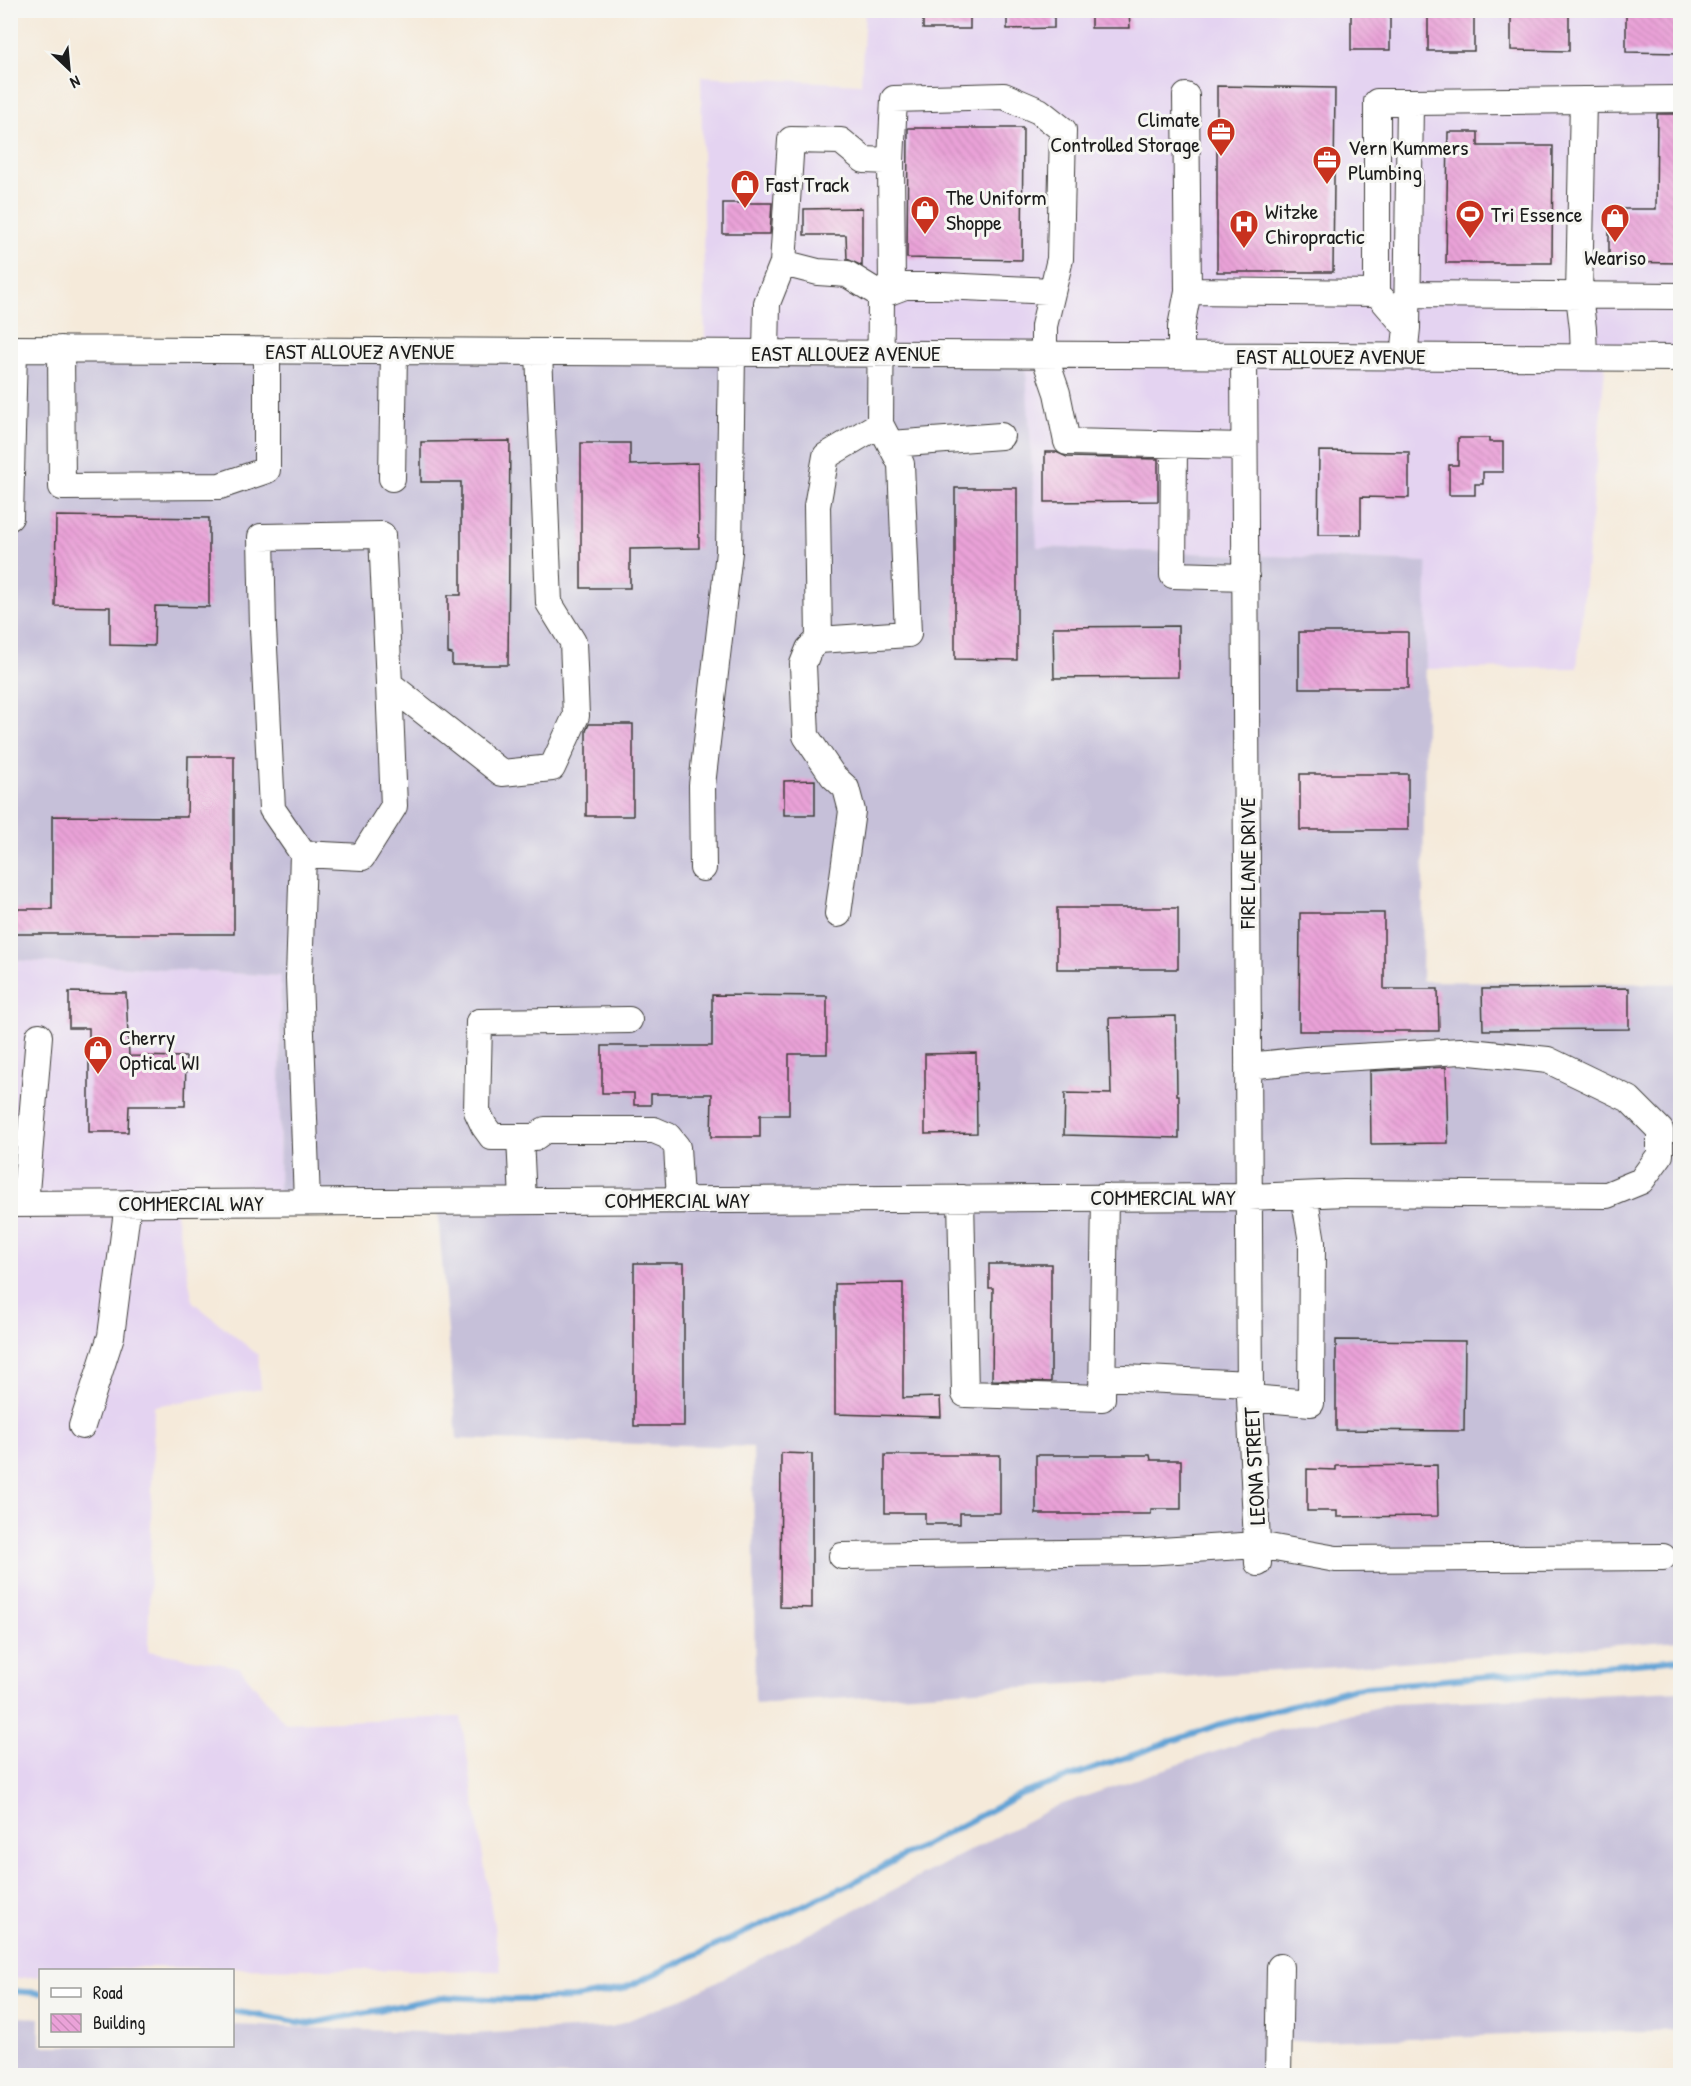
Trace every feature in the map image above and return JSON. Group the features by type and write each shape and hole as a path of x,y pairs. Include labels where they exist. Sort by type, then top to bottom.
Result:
{"street":[{"path":"838,914 852,811 846,788 833,776 806,736 802,664 809,649 819,640 908,634 901,464 886,434 880,354 887,293 894,99 1004,96 1039,111 1063,130 1060,259 1044,326 1044,354 1057,393 1067,442 1245,446"},
{"path":"1181,355 1181,327 1188,291 1186,96"},
{"path":"1407,328 1377,293 1377,102 1680,99"},
{"path":"1583,100 1579,296 1584,357"},
{"path":"1404,357 1407,328 1410,102"},
{"path":"766,353 767,303 783,263 790,140 841,141 864,160 891,161"},
{"path":"783,263 818,272 847,274 887,293 905,286 1052,291"},
{"path":"1188,291 1377,293"},
{"path":"1407,294 1680,296"},
{"path":"10,517 12,349"},
{"name":"EAST ALLOUEZ AVENUE","path":"12,349 1680,358"},
{"path":"61,349 62,487 220,486 267,470 267,350"},
{"path":"392,478 394,351"},
{"path":"389,684 502,773 552,768 576,716 573,642 549,603 539,352"},
{"path":"703,868 702,784 729,552 732,353"},
{"name":"FIRE LANE DRIVE","path":"1244,356 1250,1384"},
{"path":"819,640 817,506 826,456 886,434 1001,436"},
{"path":"1174,445 1173,575 1245,577"},
{"path":"303,854 362,857 394,806 382,535 261,537 272,809 303,854 299,978 307,1202"},
{"path":"629,1020 479,1022 477,1111 492,1137 535,1137 545,1130 654,1130 668,1136 677,1147 680,1200"},
{"path":"18,1204 39,1036"},
{"name":"COMMERCIAL WAY","path":"18,1204 1249,1197 1344,1193 1607,1195 1641,1181 1660,1155 1660,1130 1629,1099 1548,1060 1461,1051 1306,1060 1248,1066"},
{"path":"520,1137 523,1201"},
{"path":"1103,1377 1250,1384 1311,1403 1312,1242 1304,1194"},
{"path":"961,1198 965,1394 1102,1398 1105,1197"},
{"path":"82,1426 111,1336 128,1203"},
{"name":"LEONA STREET","path":"1250,1384 1258,1554"},
{"path":"842,1556 1144,1552 1258,1554 1336,1559 1663,1557"},
{"path":"1278,2076 1280,1967"}],"shaded area":[{"path":"865,11 1680,11 1680,358 1606,358 1577,668 1425,669 1426,562 1037,547 705,353 701,76 861,84"},
{"path":"10,349 1025,354 1037,547 1427,562 1422,981 1680,984 1680,1640 1338,1667 755,1704 753,1447 457,1439 437,1202 279,1202 281,976 11,960"},
{"path":"10,960 281,976 279,1202 174,1203 193,1302 258,1355 261,1389 154,1406 148,1651 239,1667 285,1723 461,1717 501,1971 142,1967 39,1969 39,1976 11,1979"},
{"path":"1680,1691 1680,2030 1279,2042 1278,2076 11,2076 11,2019 20,2017 39,2018 39,2047 234,2047 234,2025 471,2034 612,2027 690,1995 1054,1807 1279,1730 1392,1704"}],"building":[{"path":"923,10 970,10 970,29 923,29"},
{"path":"1007,10 1054,10 1054,28 1007,29"},
{"path":"1091,10 1129,10 1130,28 1091,28"},
{"path":"1351,10 1390,10 1390,50 1351,50"},
{"path":"1428,10 1474,10 1474,51 1428,51"},
{"path":"1511,10 1569,10 1569,51 1511,50"},
{"path":"1626,10 1680,10 1680,53 1626,52"},
{"path":"1217,86 1335,88 1333,272 1217,272"},
{"path":"1657,114 1680,114 1680,263 1609,262 1609,209 1656,209"},
{"path":"908,128 1023,128 1022,260 907,258"},
{"path":"1448,132 1478,132 1478,146 1553,146 1552,263 1446,263"},
{"path":"723,203 772,203 770,234 723,234"},
{"path":"862,208 862,266 847,259 846,235 804,235 804,209"},
{"path":"1458,438 1489,438 1489,442 1503,442 1503,472 1483,472 1483,484 1475,484 1475,495 1449,495 1449,465 1458,465"},
{"path":"510,441 508,665 452,665 452,654 448,653 448,595 461,595 461,482 421,482 421,442"},
{"path":"581,443 630,443 630,465 698,463 699,548 630,549 630,588 581,588"},
{"path":"1319,451 1409,452 1409,498 1361,497 1361,535 1318,535"},
{"path":"1045,452 1056,452 1067,457 1158,459 1158,501 1045,502"},
{"path":"955,488 1017,488 1017,660 955,659"},
{"path":"56,516 209,518 209,607 155,606 154,646 110,645 110,607 55,606"},
{"path":"1178,626 1178,677 1054,678 1053,627"},
{"path":"1299,632 1408,632 1408,688 1299,688"},
{"path":"589,724 633,724 633,816 586,816 586,731"},
{"path":"188,756 234,756 234,934 14,934 14,909 52,909 52,816 187,817"},
{"path":"1300,774 1408,774 1408,830 1300,830"},
{"path":"815,780 815,815 784,815 784,781"},
{"path":"1057,908 1178,908 1178,969 1057,969"},
{"path":"1300,913 1384,913 1384,989 1438,989 1439,1031 1299,1031"},
{"path":"1629,988 1629,1029 1483,1030 1482,989"},
{"path":"69,992 126,993 129,1056 186,1057 185,1106 129,1106 128,1132 89,1132 89,1028 69,1028"},
{"path":"712,995 827,996 827,1054 789,1054 789,1115 760,1115 760,1137 711,1137 712,1094 651,1094 651,1105 634,1105 634,1093 602,1093 602,1046 712,1046"},
{"path":"1176,1016 1179,1138 1064,1135 1065,1093 1111,1094 1109,1018"},
{"path":"976,1053 977,1133 925,1134 925,1054"},
{"path":"1446,1067 1448,1143 1371,1144 1370,1071"},
{"path":"634,1263 684,1263 684,1426 634,1426"},
{"path":"989,1264 1051,1264 1051,1382 992,1380 993,1288 989,1288"},
{"path":"903,1283 903,1398 940,1397 941,1417 835,1414 835,1284"},
{"path":"1336,1340 1465,1341 1464,1431 1336,1430"},
{"path":"781,1453 812,1454 812,1608 780,1607"},
{"path":"885,1455 1000,1455 1000,1513 960,1513 960,1524 925,1524 925,1513 885,1513"},
{"path":"1036,1455 1150,1455 1151,1460 1181,1460 1181,1509 1151,1509 1151,1514 1036,1514"},
{"path":"1437,1465 1438,1516 1337,1517 1337,1511 1307,1511 1307,1469 1336,1470 1336,1466"}],"waterway":[{"path":"234,2011 309,2024 443,1997 514,2000 575,1998 622,1989 854,1882 1021,1794 1218,1725 1355,1688 1680,1659"},
{"path":"10,1991 39,1993"}],"place":[{"name":"Climate Controlled Storage","path":"1221,158"},
{"name":"Vern Kummers Plumbing","path":"1327,186"},
{"name":"Fast Track","path":"745,210"},
{"name":"The Uniform Shoppe","path":"925,236"},
{"name":"Tri Essence","path":"1470,240"},
{"name":"Weariso","path":"1615,244"},
{"name":"Witzke Chiropractic","path":"1244,250"},
{"name":"Cherry Optical WI","path":"98,1076"}]}
